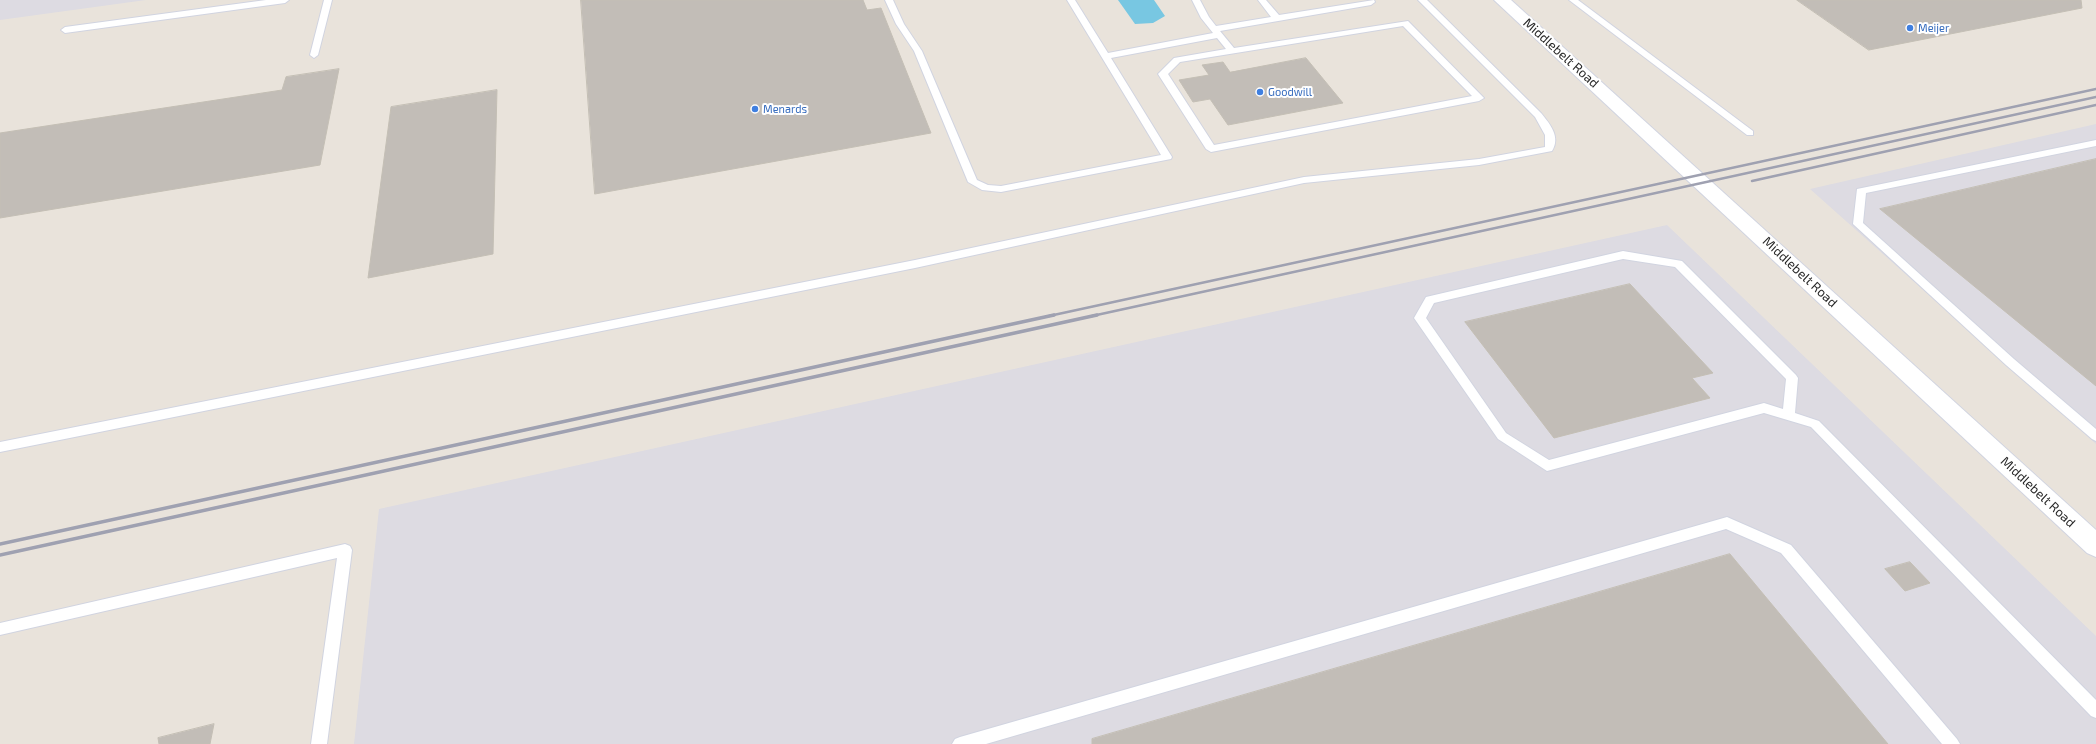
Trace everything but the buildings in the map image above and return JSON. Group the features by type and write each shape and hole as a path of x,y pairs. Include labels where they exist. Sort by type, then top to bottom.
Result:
{"main road":[{"name":"Middlebelt Road","path":"1502,0 2096,546"}],"lane":[{"path":"65,30 285,0"},
{"path":"314,55 328,0"},
{"path":"889,0 900,24 918,51 973,182 986,188 1002,189 1167,157 1071,0"},
{"path":"1196,0 1205,18 1233,52"},
{"path":"1262,0 1276,18"},
{"path":"1105,56 1276,18 1371,2 1370,0"},
{"path":"0,447 908,266 1304,180 1479,162 1549,149 1551,137 1545,125 1538,116 1422,0"},
{"path":"1573,0 1750,133"},
{"path":"1405,23 1479,98 1211,148 1163,74 1177,60 1233,52 1405,23"},
{"path":"2096,143 1861,191 1858,224 2010,362 2096,436"},
{"path":"1789,416 1792,378 1678,264 1623,255 1430,300 1420,318 1502,436 1547,466 1764,408 1789,416 1816,424 2096,711"},
{"path":"960,744 1727,523 1786,549 1952,744"},
{"path":"0,629 344,550 319,744"}],"shaded area":[{"path":"0,0 146,0 0,20"},
{"path":"2096,124 2096,444 1810,189"},
{"path":"1667,225 2096,636 2096,744 354,744 379,509"}],"water":[{"path":"1118,0 1154,0 1165,16 1153,23 1135,24"}],"railway":[{"path":"1049,316 2096,89"},
{"path":"1092,316 2096,97"},
{"path":"1752,181 2096,105"},
{"path":"0,544 1054,315"},
{"path":"0,555 1097,315"}],"place":[{"name":"Meijer","path":"1910,28"},
{"name":"Goodwill","path":"1260,92"},
{"name":"Menards","path":"755,109"}]}
